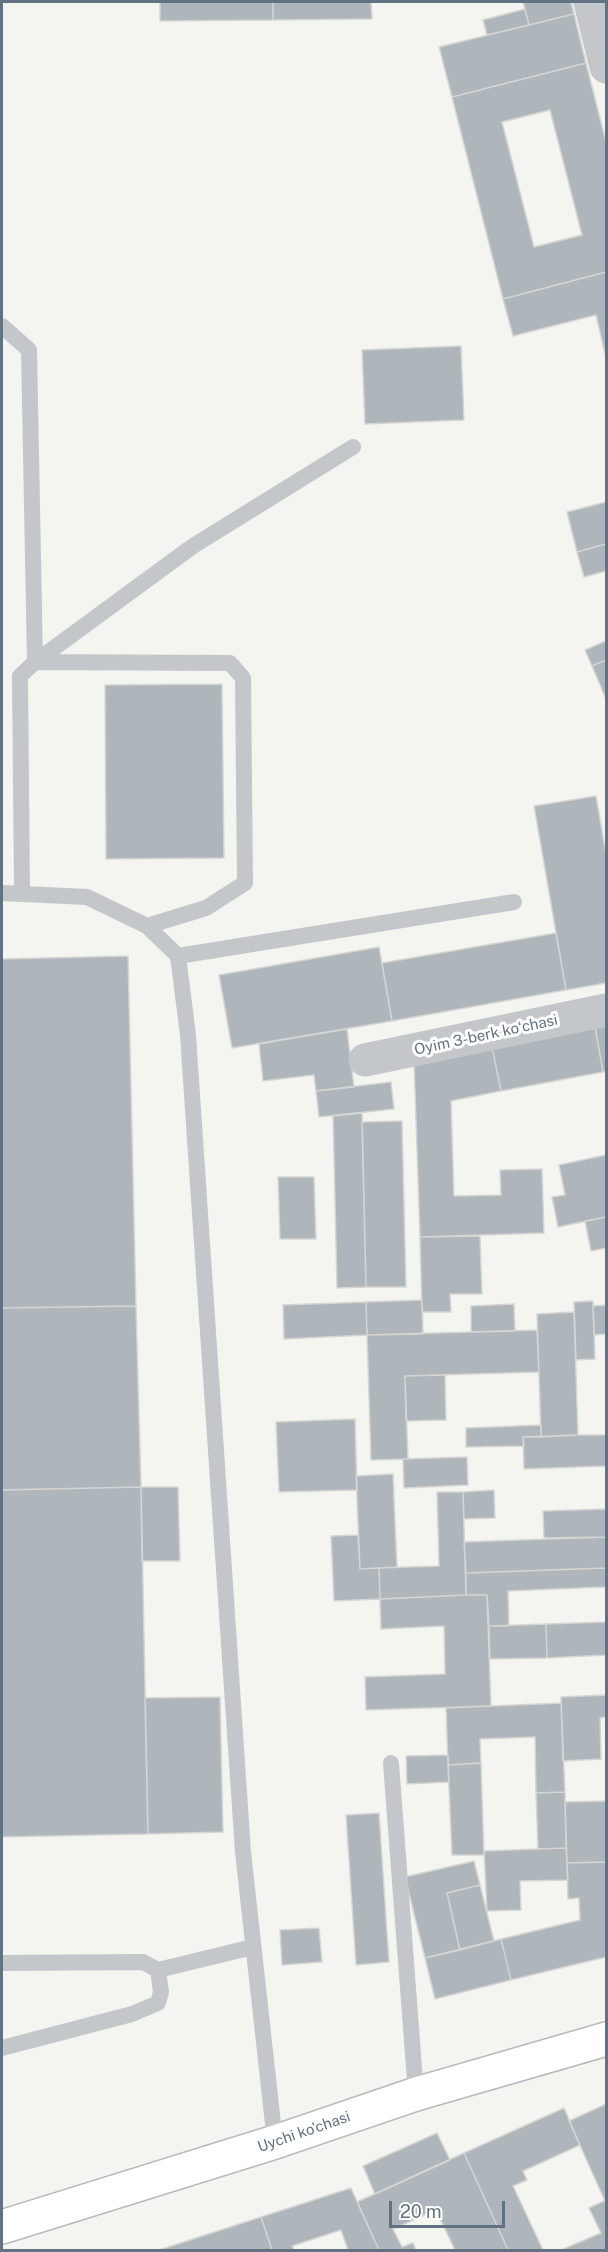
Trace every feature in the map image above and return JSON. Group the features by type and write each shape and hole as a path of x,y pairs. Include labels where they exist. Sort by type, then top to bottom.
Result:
{"main road":[{"name":"Uychi ko'chasi","path":"2,2227 274,2142 416,2094 606,2039"}],"street":[{"path":"590,2 606,67"},
{"name":"Oyim 3-berk koʻchasi","path":"365,1060 606,1010"}],"lane":[{"path":"2,326 28,350 35,662"},
{"path":"22,893 20,676 35,662 193,546 353,447"},
{"path":"35,662 230,663 243,678 245,883 206,908 147,926"},
{"path":"2,893 87,897 147,926 178,956 188,1035 243,1852 274,2142"},
{"path":"178,956 514,902"},
{"path":"392,1763 416,2094"},
{"path":"2,1964 143,1962 158,1970 253,1947"},
{"path":"2,2049 132,2014 158,2003 160,1992 158,1970"}],"building":[{"path":"160,2 273,2 273,20 160,21"},
{"path":"273,2 371,2 372,19 273,20"},
{"path":"523,2 571,2 574,14 529,25"},
{"path":"525,9 529,25 487,35 483,20"},
{"path":"574,14 586,63 452,97 439,47"},
{"path":"586,63 606,142 606,272 503,299 452,97","holes":["550,110 582,235 534,247 502,122"]},
{"path":"606,272 606,358 596,315 513,336 503,299"},
{"path":"461,346 464,420 365,424 362,350"},
{"path":"606,502 606,544 577,552 567,512"},
{"path":"606,544 606,571 584,577 577,552"},
{"path":"606,641 606,660 592,666 585,650"},
{"path":"606,660 606,699 592,666"},
{"path":"222,684 224,858 106,859 105,685"},
{"path":"596,796 606,854 606,983 566,990 534,806"},
{"path":"556,933 566,990 392,1021 382,963"},
{"path":"379,947 392,1021 232,1048 219,975"},
{"path":"128,956 136,1306 2,1308 2,959"},
{"path":"606,1025 606,1071 603,1072 595,1027"},
{"path":"595,1027 603,1072 501,1091 492,1047"},
{"path":"347,1029 354,1087 316,1091 314,1075 263,1081 259,1044"},
{"path":"492,1047 501,1091 451,1101 454,1196 501,1195 500,1170 542,1169 544,1233 420,1237 414,1062"},
{"path":"391,1082 394,1109 319,1117 316,1091"},
{"path":"362,1113 366,1287 337,1288 333,1116"},
{"path":"402,1121 406,1287 366,1287 362,1122"},
{"path":"606,1155 606,1217 558,1227 552,1197 565,1195 559,1165"},
{"path":"278,1177 314,1177 316,1239 280,1239"},
{"path":"606,1217 606,1248 591,1251 585,1221"},
{"path":"480,1236 482,1294 450,1294 451,1312 422,1312 420,1237"},
{"path":"422,1300 423,1334 367,1335 366,1302"},
{"path":"593,1301 595,1359 576,1360 574,1302"},
{"path":"366,1302 367,1335 284,1339 283,1305"},
{"path":"514,1304 515,1331 471,1332 471,1306"},
{"path":"606,1305 606,1334 594,1335 593,1306"},
{"path":"136,1306 141,1487 2,1490 2,1308"},
{"path":"574,1312 578,1435 541,1437 537,1314"},
{"path":"537,1330 539,1372 405,1376 408,1459 371,1460 367,1335"},
{"path":"445,1375 446,1420 406,1421 405,1376"},
{"path":"355,1419 357,1490 279,1492 276,1422"},
{"path":"541,1425 541,1437 523,1437 524,1446 466,1447 466,1428"},
{"path":"606,1435 606,1466 524,1469 523,1437"},
{"path":"467,1457 468,1485 404,1488 403,1459"},
{"path":"393,1474 397,1567 360,1569 356,1476"},
{"path":"141,1487 178,1487 180,1561 142,1561"},
{"path":"141,1487 148,1834 2,1837 2,1490"},
{"path":"494,1490 495,1518 464,1519 463,1492"},
{"path":"437,1492 463,1492 466,1595 380,1599 379,1568 439,1566"},
{"path":"606,1509 606,1537 544,1538 543,1511"},
{"path":"358,1535 360,1569 379,1568 380,1599 334,1601 331,1536"},
{"path":"606,1537 606,1568 466,1573 464,1542"},
{"path":"606,1568 606,1587 508,1591 509,1626 489,1626 487,1595 466,1595 466,1573"},
{"path":"487,1595 491,1706 366,1710 365,1677 445,1674 444,1626 381,1629 380,1599"},
{"path":"606,1622 606,1655 547,1658 546,1624"},
{"path":"546,1624 547,1658 490,1659 489,1626"},
{"path":"606,1695 606,1717 600,1718 601,1759 563,1761 561,1697"},
{"path":"220,1697 223,1832 148,1834 145,1698"},
{"path":"561,1703 565,1792 536,1793 535,1737 480,1739 481,1763 448,1765 446,1708"},
{"path":"448,1755 449,1782 407,1784 406,1756"},
{"path":"481,1763 484,1855 452,1855 448,1765"},
{"path":"565,1792 566,1848 538,1849 536,1793"},
{"path":"606,1801 606,1862 567,1863 565,1802"},
{"path":"379,1813 389,1962 356,1965 346,1815"},
{"path":"566,1848 568,1880 520,1881 521,1910 487,1911 484,1851"},
{"path":"474,1861 480,1885 447,1893 460,1950 425,1958 405,1877"},
{"path":"606,1862 606,1957 511,1980 501,1939 580,1920 579,1898 568,1899 567,1863"},
{"path":"480,1885 494,1941 460,1950 447,1893"},
{"path":"319,1928 322,1962 282,1965 280,1930"},
{"path":"501,1939 511,1980 435,1999 425,1958"},
{"path":"606,2104 606,2200 605,2201 569,2121"},
{"path":"564,2108 580,2145 523,2171 527,2180 513,2186 543,2250 508,2250 464,2153"},
{"path":"437,2133 450,2160 375,2194 363,2166"},
{"path":"464,2153 508,2250 455,2250 436,2210 393,2229 402,2247 413,2243 416,2250 379,2250 357,2202"},
{"path":"351,2188 379,2250 348,2250 341,2230 292,2246 294,2250 272,2250 261,2217"},
{"path":"606,2200 606,2250 561,2250 601,2233 589,2208"},
{"path":"261,2217 272,2250 159,2250"}]}
